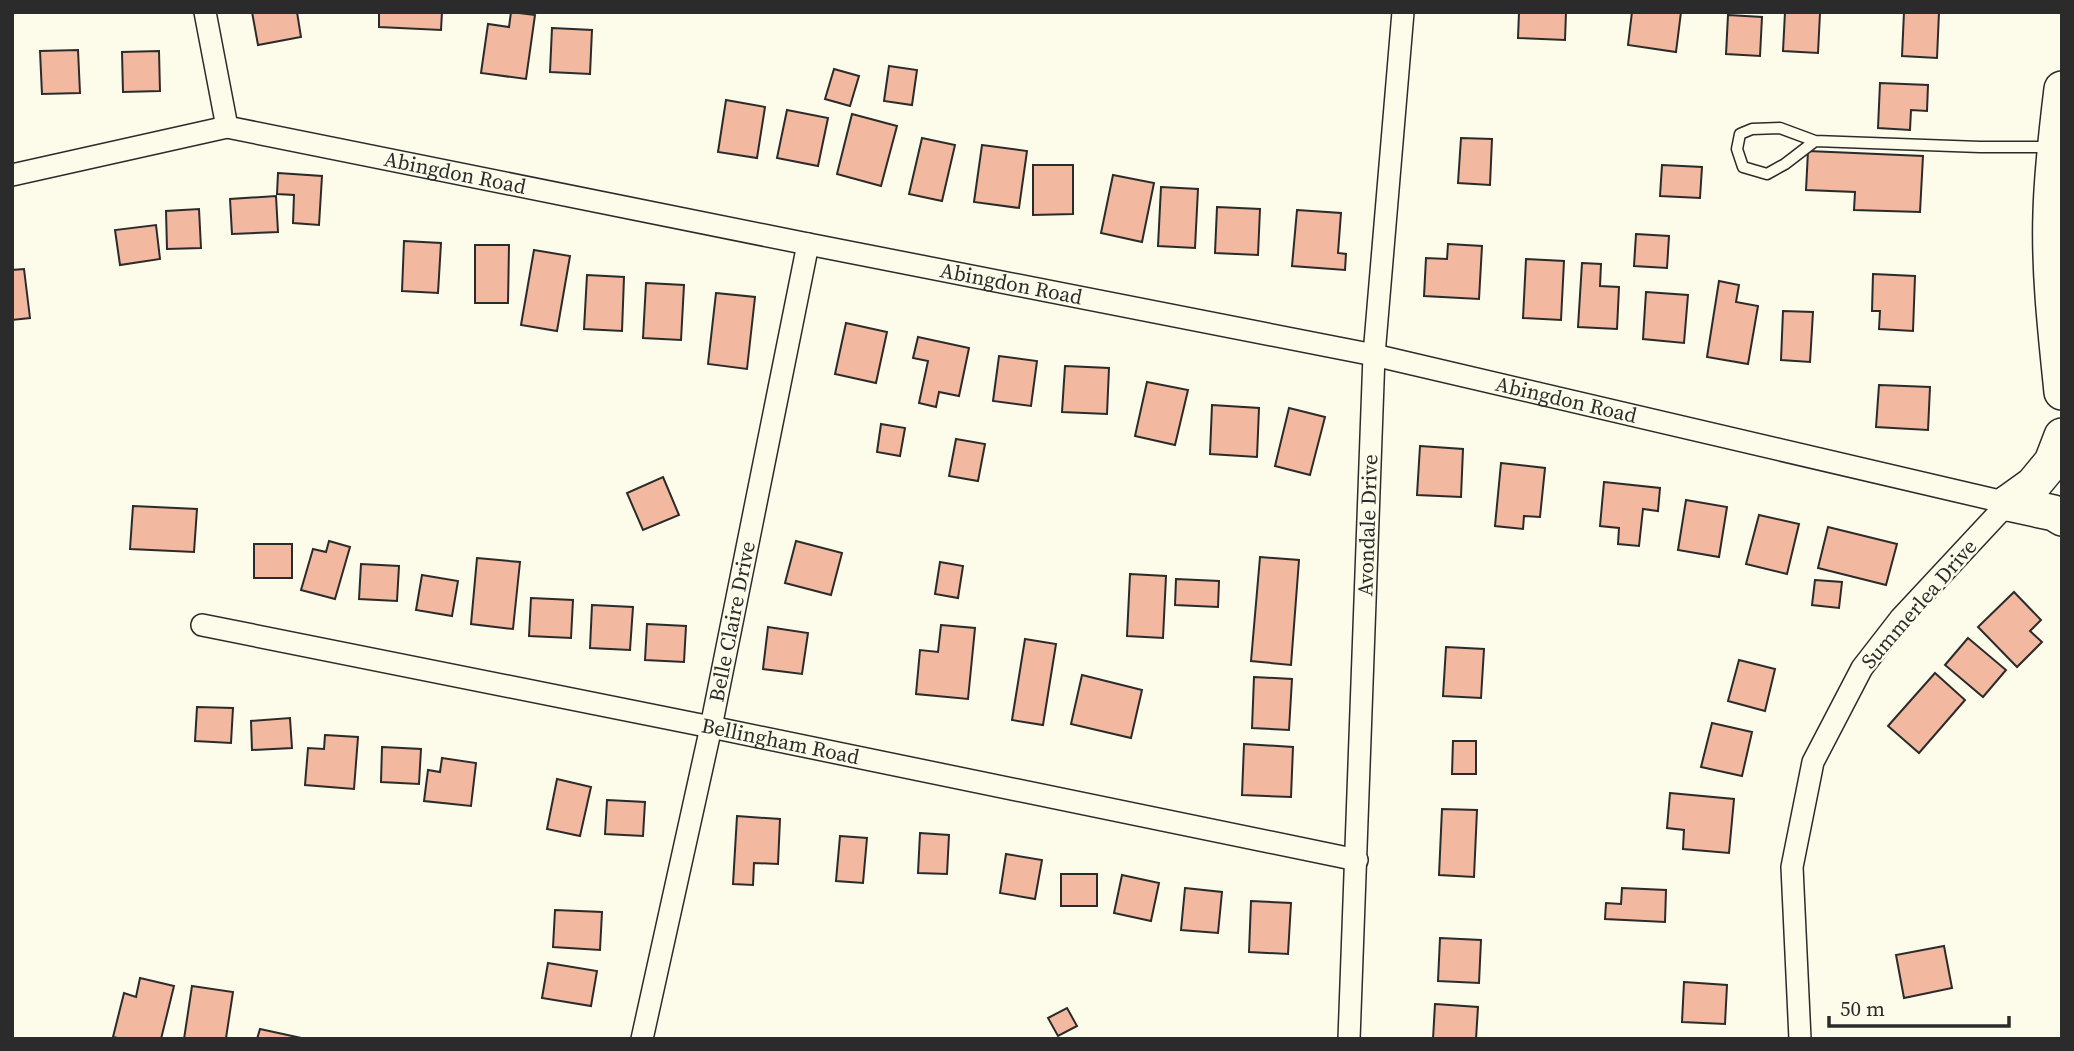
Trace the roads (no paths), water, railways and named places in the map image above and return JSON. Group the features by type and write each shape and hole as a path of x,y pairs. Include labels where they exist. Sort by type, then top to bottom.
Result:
{"main road":[{"path":"2062,89 2051,216 2054,318 2062,392"},
{"path":"2008,503 2033,485 2052,463 2062,436"},
{"path":"2008,503 2054,513 2062,518"}],"street":[{"path":"205,12 227,127"},
{"name":"Avondale Drive","path":"1349,1039 1374,355 1403,12"},
{"name":"Abingdon Road","path":"12,175 227,127 1374,355 2008,503"},
{"name":"Belle Claire Drive","path":"642,1039 711,727 808,244"},
{"name":"Summerlea Drive","path":"1800,1039 1792,867 1813,762 1862,668 1900,619 2008,503"},
{"name":"Bellingham Road","path":"202,625 1357,860"}],"lane":[{"path":"1815,142 1767,174 1743,167 1737,149 1740,134 1752,129 1780,128 1815,142 1980,148 2055,147"}]}
